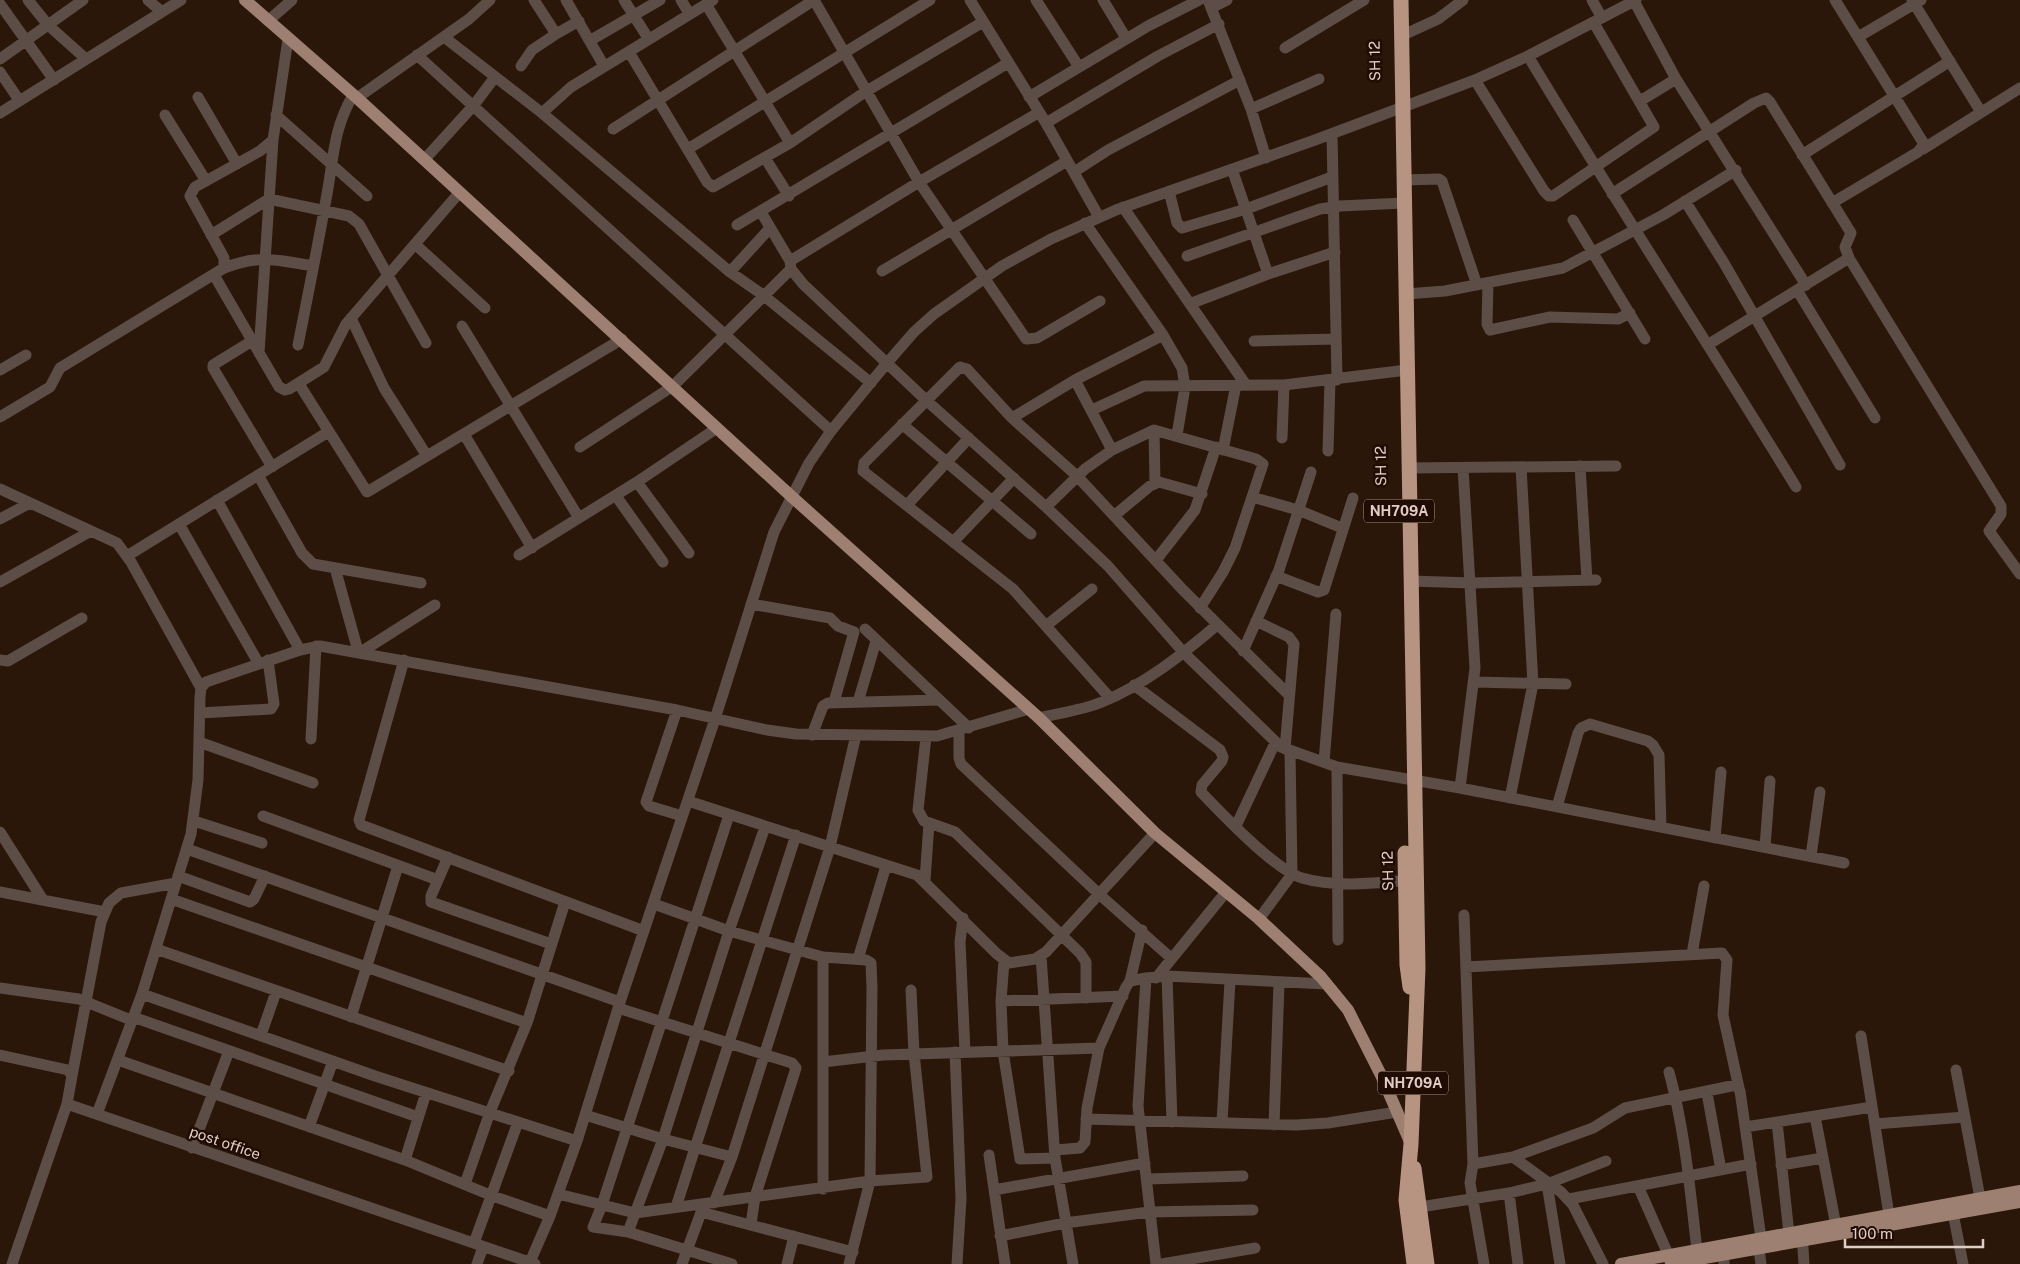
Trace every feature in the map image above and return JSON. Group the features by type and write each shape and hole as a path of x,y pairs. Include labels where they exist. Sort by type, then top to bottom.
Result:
{"highway":[{"name":"SH 12","path":"1391,0 1403,180 1399,204 1406,294 1402,370 1408,468 1411,581 1409,779"},
{"name":"SH 12","path":"1401,0 1398,108 1409,779 1411,880 1418,968 1411,1144 1406,1200 1414,1264"},
{"name":"SH 12","path":"1411,1144 1427,1264"}],"main road":[{"path":"245,0 355,96 791,496 1039,718 1155,833 1259,919 1327,984 1348,1010 1411,1144"},
{"path":"1670,1261 1697,1250 1760,1244 1889,1215 2020,1191"},
{"path":"1798,1236 2020,1202"},
{"path":"1620,1264 1670,1261 1690,1263 1724,1260 1760,1244"}],"street":[{"path":"28,0 48,25 86,59"},
{"path":"0,59 83,0"},
{"path":"148,0 162,12"},
{"path":"0,113 181,0"},
{"path":"268,21 292,0"},
{"path":"298,345 333,165 338,126 355,96 469,20 490,0"},
{"path":"534,0 556,34"},
{"path":"566,0 591,40 604,66"},
{"path":"624,0 648,38"},
{"path":"591,40 660,0"},
{"path":"681,0 689,13"},
{"path":"612,129 814,0 844,51 865,92 919,182 1023,335 1031,340 1100,301"},
{"path":"688,149 844,51 930,0"},
{"path":"970,0 1046,124 1099,217"},
{"path":"1036,0 1079,67"},
{"path":"1103,0 1126,38"},
{"path":"1029,97 1126,38 1199,0"},
{"path":"1227,0 1210,4 1251,109 1266,158"},
{"path":"1285,48 1364,0"},
{"path":"1401,36 1438,19 1462,0"},
{"path":"1475,80 1546,194 1553,196 1654,127 1598,21 1592,0"},
{"path":"1835,0 1922,140 1923,149"},
{"path":"532,1263 577,1141 619,1005 716,719 774,532 791,496 808,463 830,431 914,332 934,314 1027,250 1123,207 1266,158 1475,80 1528,56 1635,1 1676,79 1736,170 1875,418"},
{"path":"1858,37 1916,1 1982,112"},
{"path":"542,113 571,88 604,66 710,2 736,51 790,143"},
{"path":"0,4 54,80"},
{"path":"521,66 532,50 579,21"},
{"path":"629,52 707,182 713,187 790,143 865,92 983,22"},
{"path":"1046,124 1158,56 1219,24"},
{"path":"444,37 542,113 730,272 763,295 871,383"},
{"path":"260,353 273,140 288,39"},
{"path":"417,54 830,431"},
{"path":"1528,56 1594,167 1709,344 1796,487"},
{"path":"1802,155 1950,61"},
{"path":"738,226 1008,63"},
{"path":"0,72 19,100"},
{"path":"424,160 474,105 495,77"},
{"path":"1251,109 1319,79"},
{"path":"1640,101 1676,79"},
{"path":"1074,172 1108,150 1240,80"},
{"path":"1832,202 1923,149 2020,88"},
{"path":"198,97 238,164"},
{"path":"1612,194 1709,131 1754,103 1766,98 1851,232 1845,247 1849,258 1999,503 2002,512 1990,530 2020,574"},
{"path":"580,447 673,386 791,265 919,182 1038,113"},
{"path":"165,115 206,182"},
{"path":"276,115 367,196"},
{"path":"1328,451 1336,339 1332,134"},
{"path":"224,268 224,258 190,196 194,188 260,152 273,140"},
{"path":"765,158 789,196"},
{"path":"882,271 1067,161"},
{"path":"1232,169 1268,274"},
{"path":"1406,294 1436,292 1564,268 1635,231 1736,170"},
{"path":"1168,191 1177,223 1182,228 1246,209 1332,177"},
{"path":"1403,180 1434,179 1442,181 1482,284 1487,324 1490,330 1543,318 1618,320 1630,313"},
{"path":"214,275 282,389 289,389 324,367 351,318 416,245 459,192"},
{"path":"211,235 269,199 324,209 349,216 359,224 387,277 426,343"},
{"path":"1685,201 1840,465"},
{"path":"1187,256 1332,207 1399,204"},
{"path":"1123,207 1192,303 1241,385 1220,449 1202,494 1189,518 1156,560"},
{"path":"761,212 803,284 927,401 1046,507 1108,566 1184,653 1283,748 1337,767 1460,788 1844,863"},
{"path":"1573,220 1595,253 1645,339"},
{"path":"1085,223 1163,335 1182,368 1185,387 1177,436"},
{"path":"730,272 770,228"},
{"path":"416,245 485,308"},
{"path":"1192,303 1268,274 1335,252"},
{"path":"0,417 50,386 60,368 224,268 247,260 266,258 314,266"},
{"path":"1709,344 1849,258"},
{"path":"351,318 384,388 427,456"},
{"path":"462,326 579,518"},
{"path":"1012,418 1075,380 1163,335"},
{"path":"299,384 367,492 622,339"},
{"path":"1254,341 1336,339"},
{"path":"252,341 214,362 213,368 272,467"},
{"path":"0,370 26,355"},
{"path":"1110,698 1014,589 866,474 862,467 956,370 963,367 1012,418 1077,476 1200,608 1289,695"},
{"path":"1092,410 1144,386 1284,385 1402,370"},
{"path":"1075,380 1112,450"},
{"path":"1282,438 1284,385"},
{"path":"902,424 1031,534"},
{"path":"519,555 616,496 717,428"},
{"path":"1154,430 1155,483"},
{"path":"1046,507 1077,476 1112,450 1154,430 1256,459 1264,464 1232,555 1200,608"},
{"path":"127,556 328,432"},
{"path":"464,434 532,548"},
{"path":"907,505 969,438"},
{"path":"1411,581 1528,582 1591,580 1580,466"},
{"path":"1408,468 1616,466"},
{"path":"1510,798 1533,684 1521,467"},
{"path":"1460,788 1474,682 1475,651 1463,468"},
{"path":"1243,652 1276,576 1311,472"},
{"path":"258,476 304,557 312,564 421,583"},
{"path":"954,541 1014,478"},
{"path":"637,482 689,553"},
{"path":"1115,515 1155,483 1165,483 1202,494"},
{"path":"0,489 117,543 127,556 201,688 194,821 142,994 97,1114"},
{"path":"616,496 663,562"},
{"path":"1252,497 1298,510 1342,528"},
{"path":"1276,576 1322,592 1326,586 1342,528 1353,498"},
{"path":"217,500 300,650"},
{"path":"0,519 30,503"},
{"path":"178,524 264,662 274,704 271,709 200,713"},
{"path":"0,582 91,531"},
{"path":"335,568 360,652"},
{"path":"1047,625 1092,589"},
{"path":"751,604 830,618 838,626 854,632 834,702"},
{"path":"360,652 435,605"},
{"path":"1324,762 1336,614"},
{"path":"0,660 8,661 82,618"},
{"path":"1256,621 1288,637 1294,644 1283,748 1292,874 1259,919"},
{"path":"1039,718 1091,706 1110,698 1184,653 1217,625"},
{"path":"865,629 938,700 964,729"},
{"path":"858,702 876,640"},
{"path":"201,688 206,682 316,646 360,652 677,710 767,730 812,735 926,737 948,734 1029,709"},
{"path":"311,739 316,646"},
{"path":"404,660 359,820 361,826 644,931"},
{"path":"1474,682 1566,684"},
{"path":"1134,685 1222,754 1222,761 1202,785 1201,792 1273,861 1292,874 1308,880 1336,883 1411,880"},
{"path":"812,735 823,706 834,702 938,700"},
{"path":"677,710 646,802 649,806 682,816"},
{"path":"1557,807 1578,733 1581,728 1590,724 1648,741 1657,750 1659,755 1662,827"},
{"path":"964,729 958,758 962,764 1100,895 1142,930 1171,958"},
{"path":"682,1264 706,1207 732,1157 830,847 856,735"},
{"path":"926,737 918,810 924,821 955,832 1062,935 1086,962 1086,998"},
{"path":"199,742 313,783"},
{"path":"1236,826 1283,748"},
{"path":"1337,767 1336,883 1338,940"},
{"path":"1715,838 1721,772"},
{"path":"1765,847 1770,781"},
{"path":"1811,856 1820,792"},
{"path":"688,801 886,866 911,872 925,880 1004,961 1017,962 1041,956 1100,895 1155,833"},
{"path":"730,815 602,1205 593,1227 628,1232 732,1264"},
{"path":"262,816 438,880"},
{"path":"194,821 262,843"},
{"path":"925,880 929,823"},
{"path":"628,1232 663,1139 729,931 766,827"},
{"path":"0,832 43,900"},
{"path":"676,1207 697,1148 796,835"},
{"path":"187,849 542,973 661,1023 792,1064 796,1068 755,1197 751,1224"},
{"path":"448,857 430,899 434,904 551,944"},
{"path":"351,1017 398,866"},
{"path":"858,959 886,866"},
{"path":"12,1264 67,1104 105,912 109,903 121,893 177,879 250,902 254,899 264,876"},
{"path":"1692,954 1704,886"},
{"path":"0,892 105,912"},
{"path":"1156,1264 1149,1212 1148,1179 1139,1121 1156,977 1226,892"},
{"path":"172,899 528,1023"},
{"path":"465,1184 490,1112 528,1023 565,902"},
{"path":"654,904 695,920 761,941 823,957 858,959 871,963 870,1181 849,1264"},
{"path":"1464,915 1473,1164 1470,1183 1484,1264"},
{"path":"957,1264 961,1199 960,956 963,918"},
{"path":"1004,961 1001,1001 1003,1051 1020,1160 1075,1150 1083,1146 1085,1142 1086,1119 1099,1048 1130,981 1142,930"},
{"path":"156,949 508,1071"},
{"path":"1466,967 1692,954 1722,953 1726,957 1723,1015 1739,1088 1751,1164 1761,1264"},
{"path":"1041,956 1045,999 1046,1050 1055,1154 1073,1264"},
{"path":"823,957 823,1189"},
{"path":"1156,977 1172,1122"},
{"path":"1130,981 1156,977 1327,984"},
{"path":"1222,1122 1230,981"},
{"path":"1274,1125 1280,983"},
{"path":"0,988 88,1002 132,1019 418,1117"},
{"path":"558,1194 635,1213 676,1207 706,1207 755,1197 870,1181 927,1177 914,1053 911,990"},
{"path":"261,1035 276,992"},
{"path":"142,994 426,1093 577,1141"},
{"path":"1001,1001 1123,996"},
{"path":"1861,1036 1889,1215"},
{"path":"822,1062 914,1053 1099,1048"},
{"path":"192,1148 229,1051"},
{"path":"0,1055 64,1067 72,1076"},
{"path":"118,1060 405,1160 490,1195 550,1216"},
{"path":"309,1127 326,1086 333,1061"},
{"path":"1956,1070 1980,1198"},
{"path":"1670,1072 1689,1176 1697,1250"},
{"path":"1473,1164 1513,1157 1594,1128 1625,1108 1676,1097 1707,1093 1731,1085 1739,1088"},
{"path":"405,1160 426,1093"},
{"path":"1707,1093 1721,1170"},
{"name":"post office","path":"67,1104 532,1263"},
{"path":"1745,1127 1872,1107"},
{"path":"1086,1119 1274,1125 1328,1123 1397,1112"},
{"path":"585,1115 663,1139 732,1157"},
{"path":"1816,1116 1836,1226"},
{"path":"1875,1124 1964,1116"},
{"path":"477,1264 479,1245 490,1195 518,1122"},
{"path":"1776,1122 1781,1164 1804,1264"},
{"path":"989,1155 1005,1264"},
{"path":"1513,1157 1569,1199 1603,1264"},
{"path":"1781,1164 1823,1158"},
{"path":"1420,1207 1509,1194 1547,1184 1606,1161"},
{"path":"994,1190 1145,1163"},
{"path":"1569,1199 1751,1164"},
{"path":"1148,1179 1243,1176"},
{"path":"1547,1184 1560,1264"},
{"path":"1638,1186 1670,1261"},
{"path":"1509,1194 1518,1264"},
{"path":"706,1207 751,1224 853,1252"},
{"path":"1000,1236 1065,1223 1149,1212 1253,1210"},
{"path":"1953,1213 1963,1264"},
{"path":"787,1264 794,1236"},
{"path":"1162,1264 1255,1248"}]}
